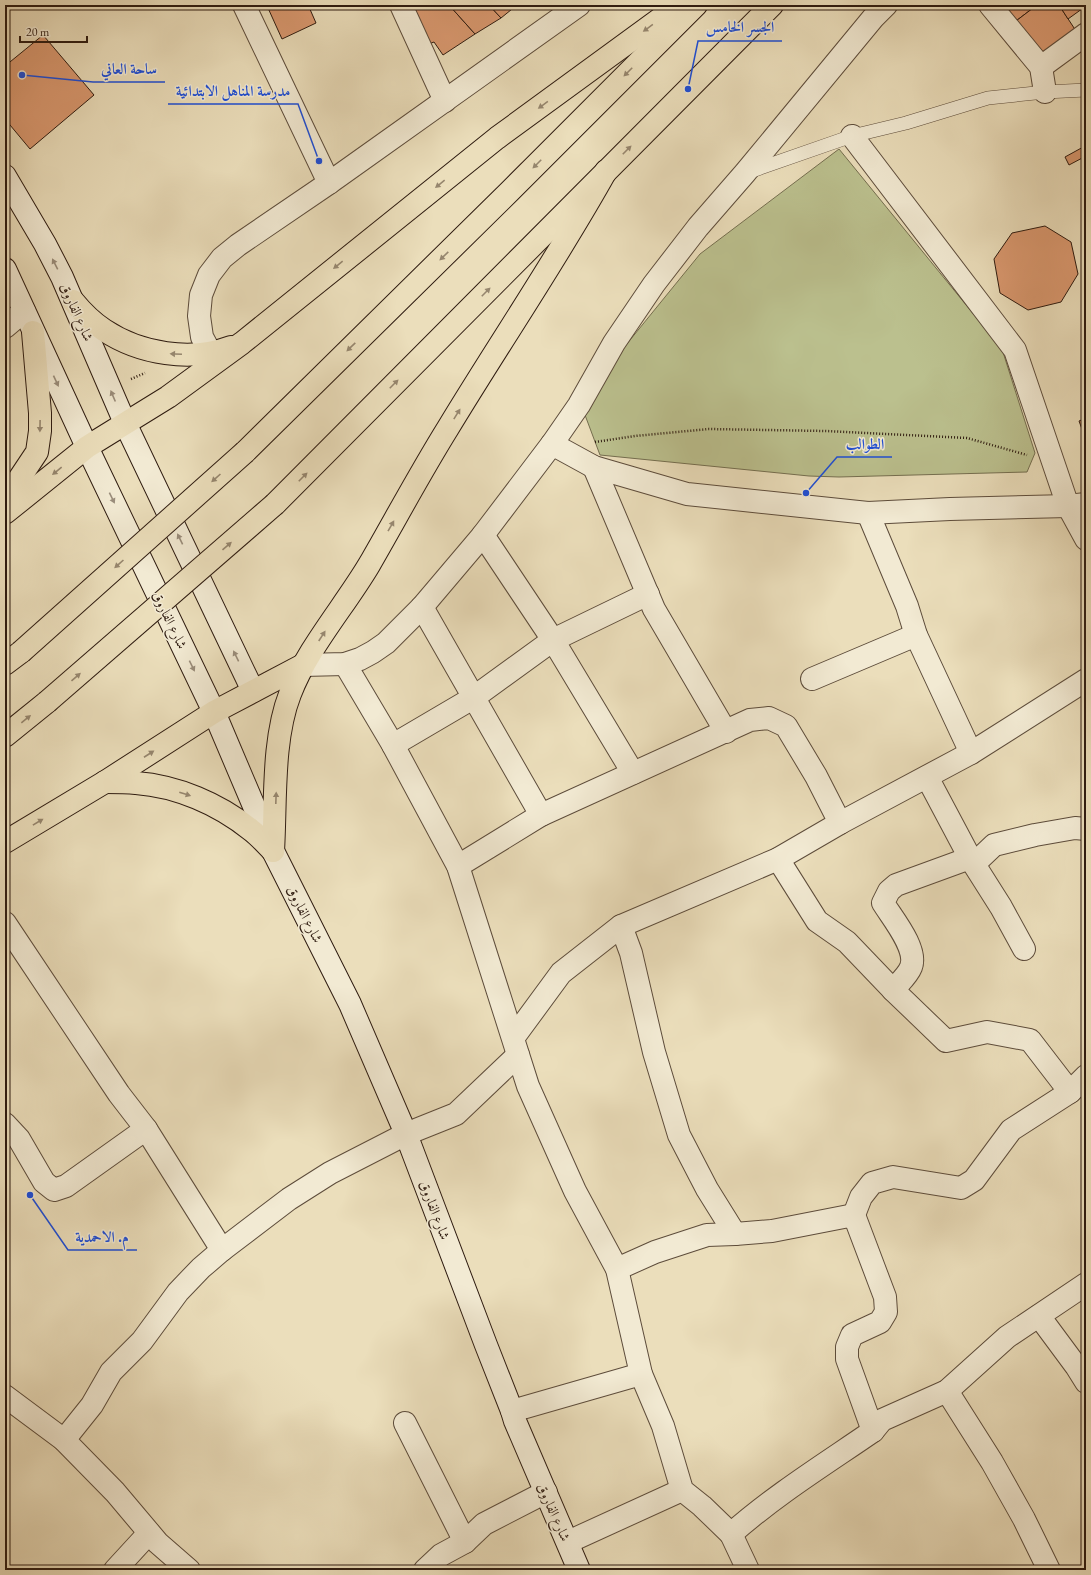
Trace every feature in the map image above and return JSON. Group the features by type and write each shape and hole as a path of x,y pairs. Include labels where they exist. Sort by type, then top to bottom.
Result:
{"main road":[{"path":"5,513 87,446 168,397 242,343 497,138 679,5"},
{"path":"13,658 245,452 696,5"},
{"path":"5,736 47,702 275,504 772,5"},
{"path":"274,851 278,756 281,724 290,694 303,665 356,586 446,430 561,248 606,171"},
{"path":"73,301 88,317 105,330 124,341 145,349 166,353 189,354 210,352 242,343"},
{"path":"5,500 37,452 40,431 40,412 33,332"},
{"path":"5,842 105,782 214,712 303,665"},
{"path":"105,782 136,783 167,788 197,798 225,812 244,825 274,851"}],"street":[{"path":"244,5 329,184"},
{"path":"401,5 445,101"},
{"path":"303,665 345,664 360,659 374,652 386,643 422,608 483,535 552,444 579,405 614,343 654,284 698,227 745,173 873,18 886,5"},
{"path":"990,5 1042,67 1045,92"},
{"path":"210,352 202,337 199,316 202,295 209,275 222,258 238,245 329,184 445,101 570,8"},
{"path":"1042,67 1086,34"},
{"path":"852,136 1015,350 1077,505 1086,539"},
{"name":"شارع الفاروق","path":"5,176 45,244 73,301 125,423 253,691"},
{"name":"شارع الفاروق","path":"5,269 33,332 214,712 274,851 350,1004 406,1134 515,1421 579,1570"},
{"path":"5,327 24,311"},
{"path":"552,444 594,467 688,494 868,514 950,509 1077,505"},
{"path":"594,467 654,608 726,732"},
{"path":"868,514 908,606 916,635 971,753"},
{"path":"483,535 553,640 633,773"},
{"path":"393,745 473,698 553,640 648,594"},
{"path":"422,608 541,815"},
{"path":"812,679 916,635"},
{"path":"345,664 393,745 458,866 528,1086 575,1191 617,1269 641,1374 663,1426 682,1490 702,1506 731,1534 748,1570"},
{"path":"64,1440 92,1405 112,1372 142,1341 178,1292 201,1268 222,1250 289,1199 330,1173 406,1134 456,1114 516,1046 561,973 621,926 778,859 840,823 971,753 1086,680"},
{"path":"458,866 541,815 750,720 769,718 786,726 816,776 840,823"},
{"path":"927,777 972,861 1001,907 1024,949"},
{"path":"893,990 910,969 913,959 909,945 883,903 889,891 896,885 972,861 994,845 1075,828 1086,829"},
{"path":"778,859 817,921 847,942 893,990 946,1041 987,1032 1030,1040 1070,1092"},
{"path":"5,923 119,1094 146,1129 222,1250"},
{"path":"621,926 631,953 654,1052 679,1135 707,1189 736,1234"},
{"path":"874,1431 847,1359 847,1347 852,1335 880,1322 886,1312 885,1297 854,1215 861,1198 872,1183 893,1177 961,1188 974,1180 1010,1130 1070,1092 1086,1076"},
{"path":"5,1124 19,1139 44,1182 54,1190 66,1186 146,1129"},
{"path":"617,1269 655,1252 707,1235 772,1231 854,1215"},
{"path":"731,1534 783,1493 874,1431 882,1420 947,1391 1007,1337 1086,1284"},
{"path":"1039,1316 1086,1382"},
{"path":"512,1411 641,1374"},
{"path":"947,1391 992,1462 1024,1519 1049,1570"},
{"path":"5,1396 64,1440 115,1492 158,1543 189,1570"},
{"path":"405,1423 465,1542"},
{"path":"568,1542 682,1490"},
{"path":"425,1570 441,1555 465,1542 484,1524 546,1492"},
{"path":"115,1570 148,1532"}],"lane":[{"path":"745,173 852,136 906,123 988,98 1045,92 1086,90"}],"path":[{"path":"592,442 634,436 708,429 826,431 967,438 1028,456"}],"green space":[{"path":"839,149 1002,349 1035,453 1027,472 839,477 809,476 600,455 585,415 595,389 617,356 700,254"}],"building":[{"path":"274,5 314,5 309,7 316,23 282,39 268,8"},
{"path":"420,5 449,5 475,34 443,55 434,42 426,45 411,10"},
{"path":"449,5 489,5 501,18 475,34"},
{"path":"489,5 517,5 501,18"},
{"path":"1001,5 1037,5 1012,24"},
{"path":"1037,5 1059,5 1078,34 1047,54 1038,53 1012,24"},
{"path":"1059,5 1086,5 1086,6 1068,19"},
{"path":"43,35 94,95 30,149 5,119 5,66"},
{"path":"1085,146 1086,156 1069,165 1065,157"},
{"path":"1045,226 1071,242 1078,274 1061,302 1028,310 1000,293 994,259 1012,233"},
{"path":"1086,418 1086,440 1079,421"}],"place":[{"name":"ساحة العاني","path":"22,75"},
{"name":"الجسر الخامس","path":"688,89"},
{"name":"مدرسة المناهل الابتدائية","path":"319,161"},
{"name":"الطوالب","path":"806,493"},
{"name":"م. الاحمدية","path":"30,1195"}]}
